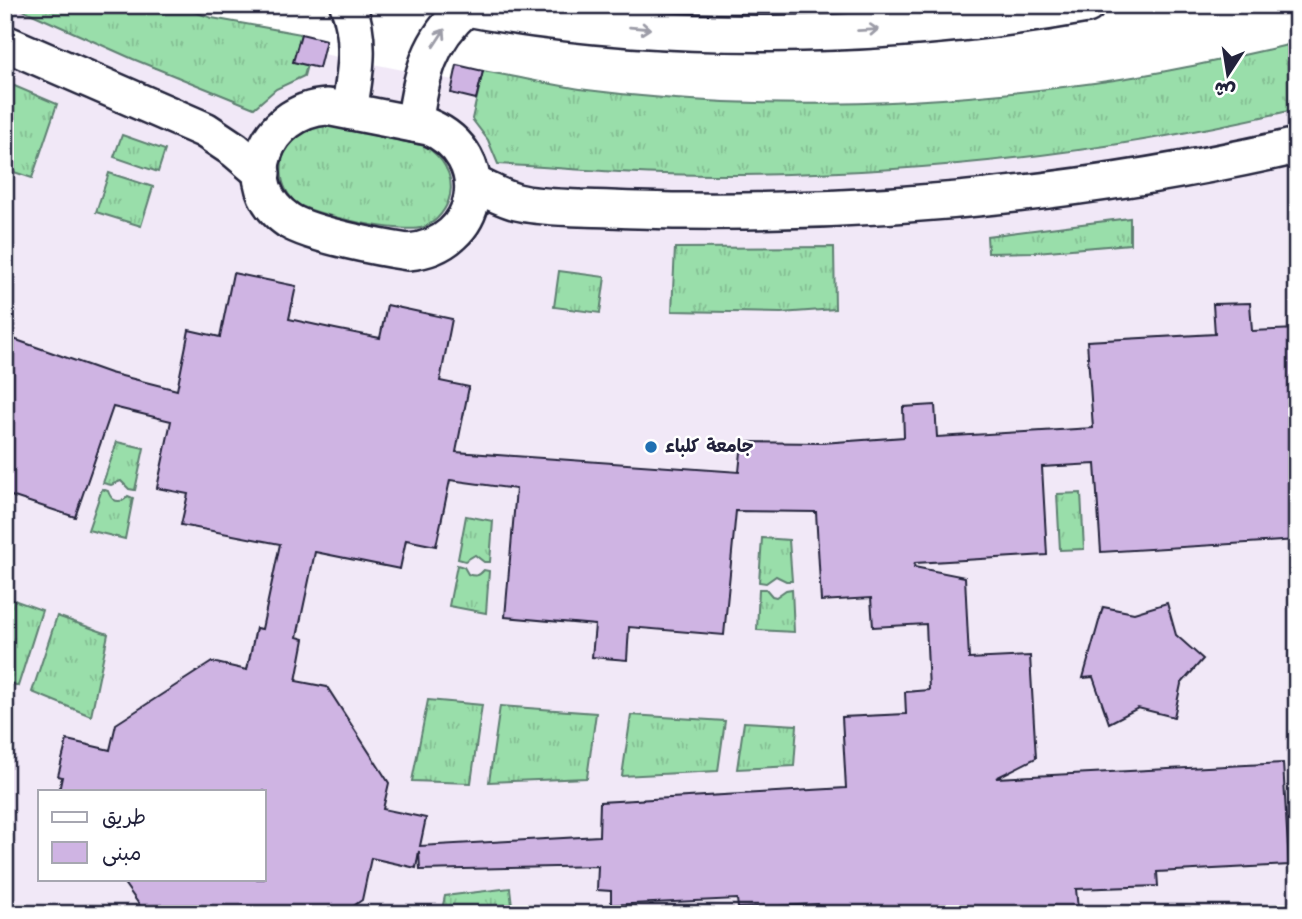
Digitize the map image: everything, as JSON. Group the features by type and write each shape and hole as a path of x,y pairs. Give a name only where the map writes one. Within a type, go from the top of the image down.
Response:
{"street":[{"path":"348,5 357,44 349,111"},
{"path":"414,124 428,58 458,7 524,18 651,29 827,32 925,27 1022,17 1087,5"},
{"path":"5,43 205,130 235,150 262,173"},
{"path":"327,107 414,124 443,133 455,142 470,168 473,183 473,195 466,217 458,229 436,246 423,251 395,250 314,231 288,220 270,200 262,173 262,161 271,136 289,118 301,112 327,107"},
{"path":"205,130 271,136"},
{"path":"466,217 520,203 656,211 754,212 950,202 1047,192 1144,177 1297,146"},
{"path":"473,183 520,203"}],"shaded area":[{"name":"جامعة كلباء","path":"5,5 174,5 212,18 326,40 323,54 453,80 451,93 476,99 483,71 587,90 689,99 791,103 995,95 1096,83 1297,43 1297,914 5,914"}],"green space":[{"path":"12,5 174,5 212,18 301,34 294,62 307,65 304,76 276,89 254,108 133,59"},
{"path":"1297,43 1297,109 1225,125 1081,150 935,166 715,175 634,173 498,164 488,140 472,119 483,71 574,88 650,97 777,104 905,101 1094,83"},
{"path":"5,82 57,104 32,178 5,169"},
{"path":"326,125 425,146 431,150 445,167 450,180 450,195 441,214 424,227 398,228 338,218 295,202 284,186 282,177 281,168 286,151 290,143 304,131"},
{"path":"122,135 165,150 158,172 114,157"},
{"path":"109,173 153,187 141,226 96,212"},
{"path":"1130,218 1130,244 988,253 987,236"},
{"path":"834,247 835,309 781,313 672,311 675,248"},
{"path":"559,271 605,277 600,313 554,307"},
{"path":"117,442 144,448 135,490 129,489 121,481 111,485 103,483"},
{"path":"102,489 108,491 116,501 124,500 128,496 133,498 125,539 88,530"},
{"path":"1081,493 1084,549 1060,550 1057,494"},
{"path":"466,516 493,521 490,562 484,562 475,555 465,561 458,559"},
{"path":"762,538 789,540 792,581 776,576 766,583 759,582"},
{"path":"457,565 473,575 479,575 484,570 489,571 486,613 449,606"},
{"path":"759,589 766,589 776,597 792,589 794,632 757,630"},
{"path":"5,597 42,610 18,686 5,680"},
{"path":"57,616 108,634 91,716 32,692"},
{"path":"428,700 482,705 471,783 412,781"},
{"path":"500,706 596,713 587,778 489,782"},
{"path":"631,715 725,721 718,771 622,776"},
{"path":"744,722 797,725 794,766 737,769"},
{"path":"510,888 513,914 441,914 445,896"}],"building":[{"path":"301,34 326,40 319,68 293,62"},
{"path":"457,65 483,71 476,99 451,93"},
{"path":"233,273 296,286 289,319 335,329 380,338 387,305 452,319 440,381 469,387 456,452 739,472 742,442 822,443 904,437 903,407 935,405 937,437 1093,428 1087,341 1215,334 1213,304 1250,303 1252,331 1297,329 1297,540 1101,552 1095,464 1042,467 1047,555 915,563 914,567 965,577 969,659 1030,656 1036,758 996,778 1283,763 1289,865 1157,872 1158,886 1076,889 1078,909 990,914 819,914 818,904 738,908 737,899 611,905 611,891 597,890 598,866 420,870 419,851 416,868 371,858 362,900 342,914 146,914 122,880 266,880 266,790 59,790 62,777 58,776 67,740 110,750 116,724 212,662 247,670 256,628 262,629 280,544 181,525 188,494 157,488 171,421 113,407 75,517 5,494 5,336 110,373 177,390 189,330 220,337","holes":["450,480 516,489 505,617 595,625 592,657 627,660 629,627 724,635 736,511 816,512 821,601 871,598 873,627 926,624 929,690 905,692 906,714 842,717 846,788 600,802 599,836 420,846 426,818 383,809 389,783 327,687 296,681 304,639 297,637 315,552 400,569 406,540 436,546"]},
{"path":"1167,603 1176,635 1203,659 1181,684 1174,717 1138,708 1109,723 1093,677 1083,678 1103,607 1134,613"}],"place":[{"name":"جامعة كلباء","path":"651,447"}]}
